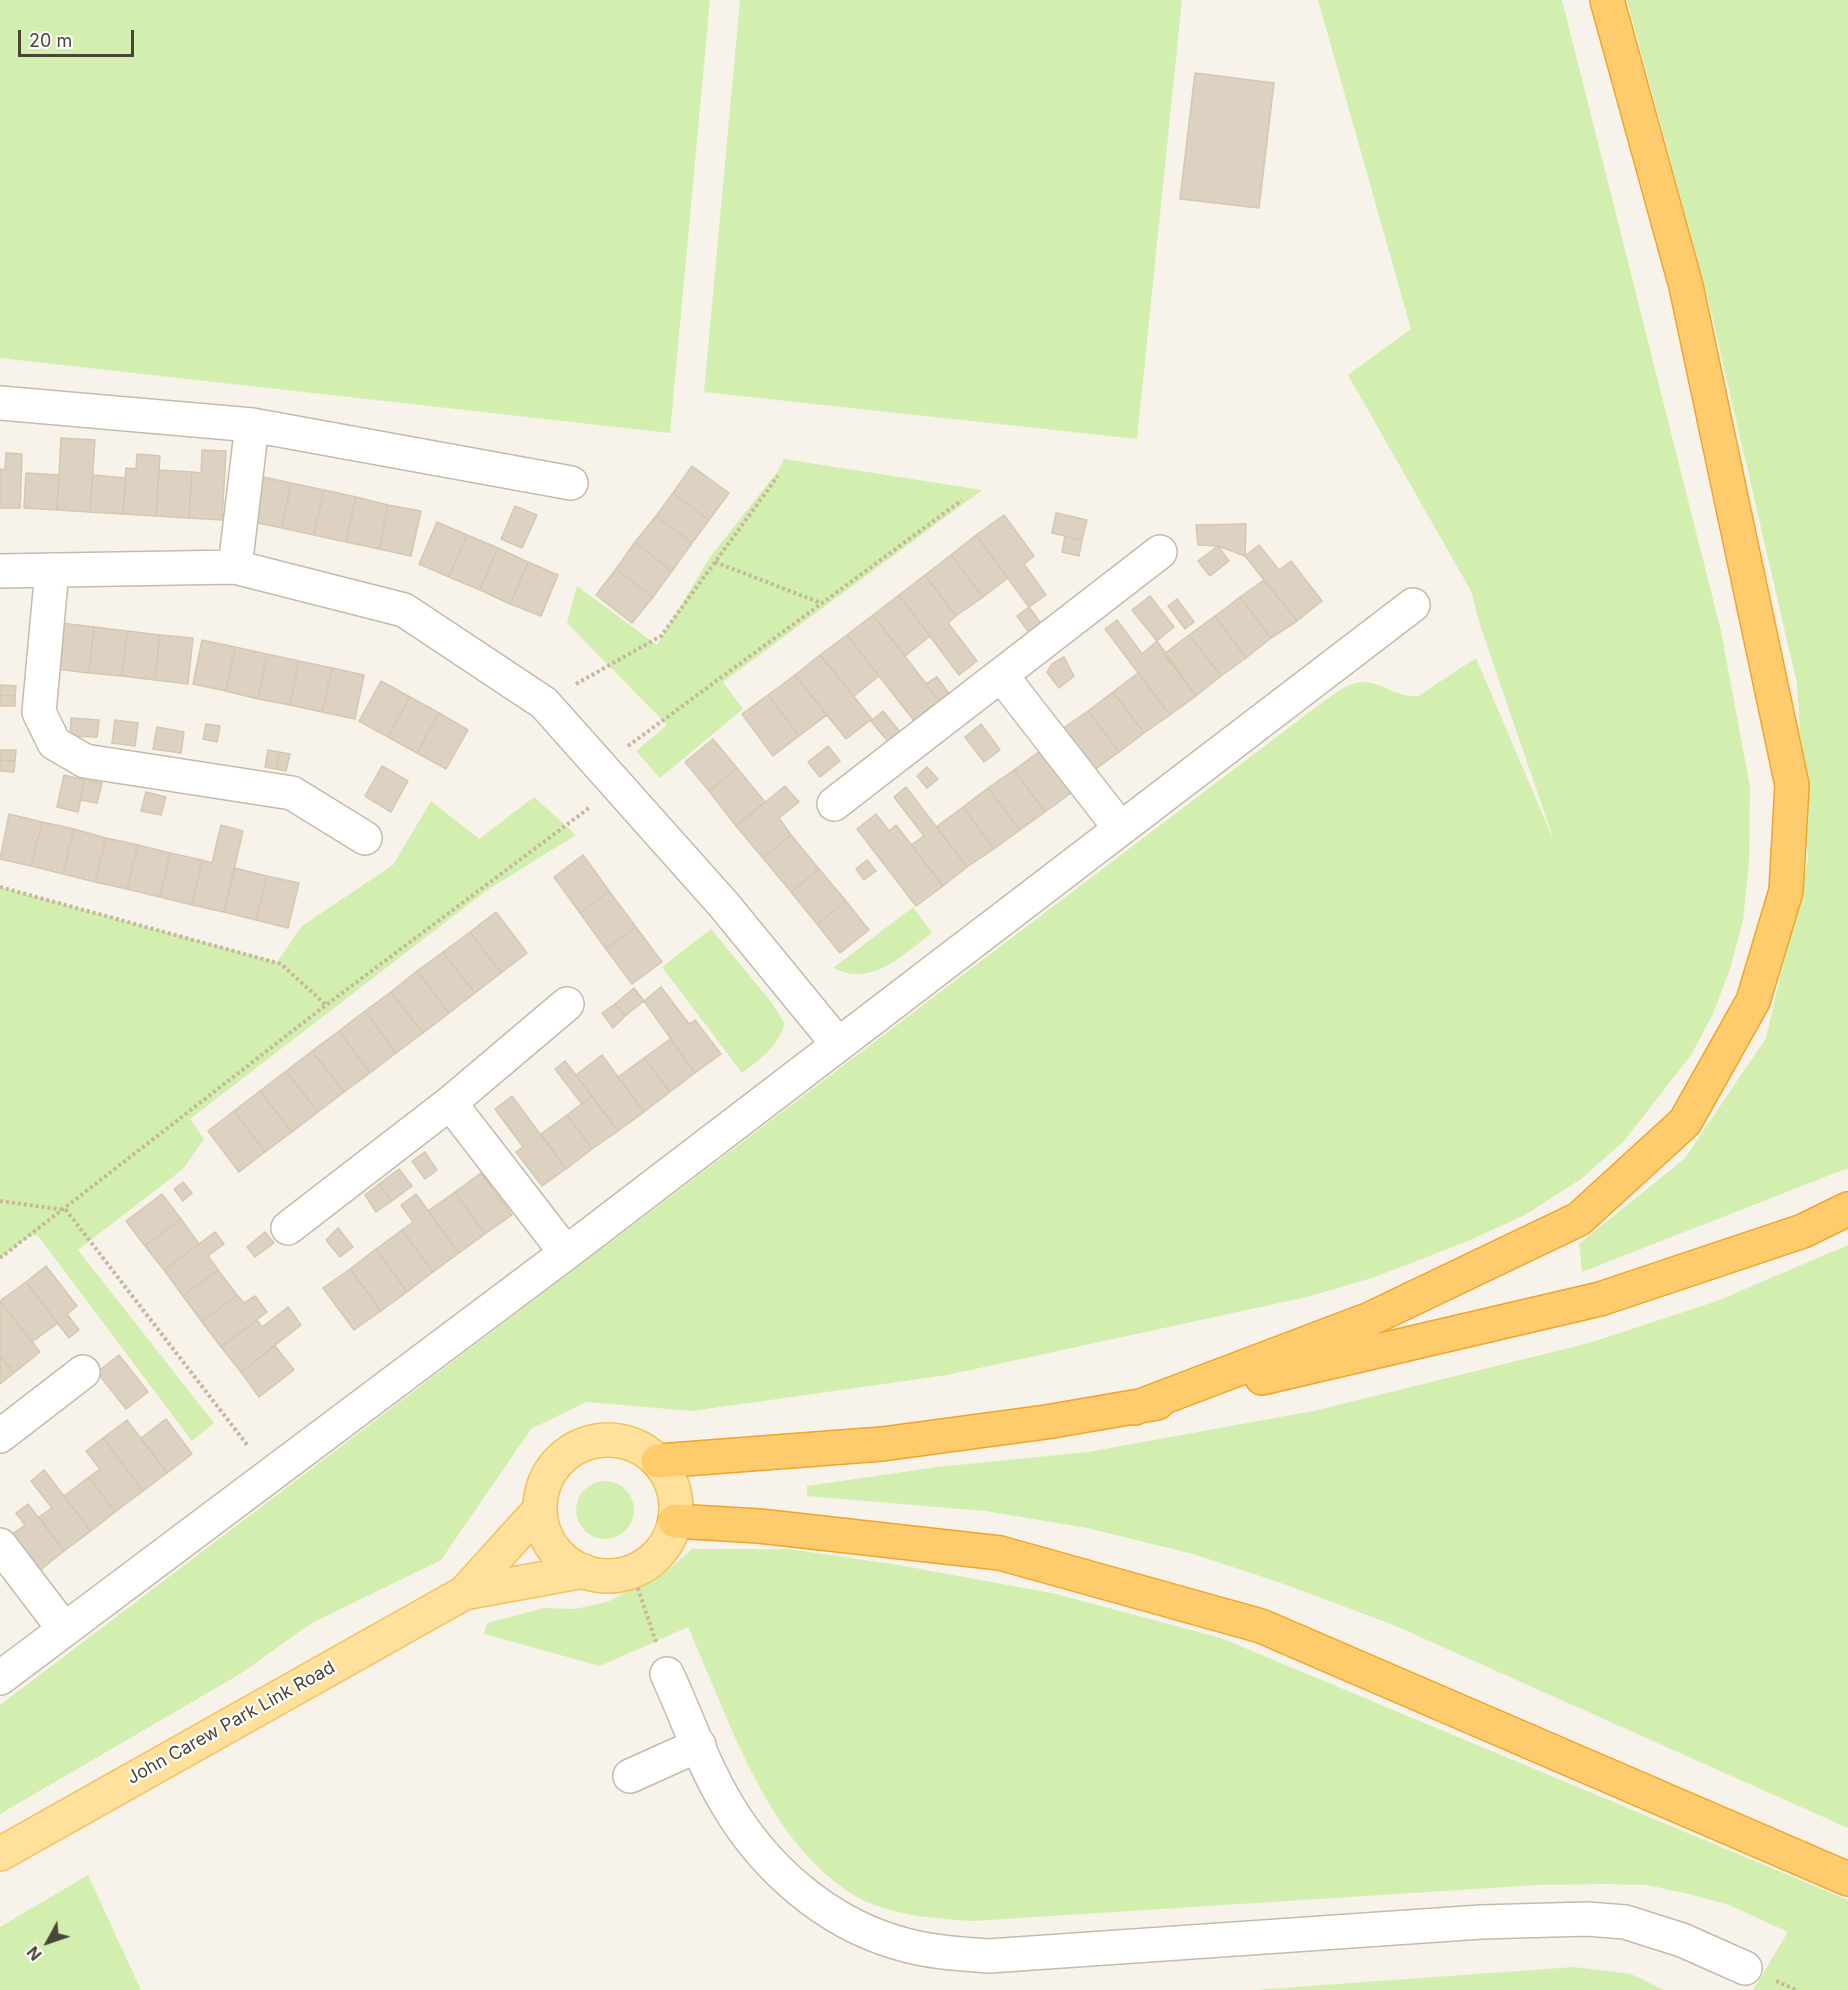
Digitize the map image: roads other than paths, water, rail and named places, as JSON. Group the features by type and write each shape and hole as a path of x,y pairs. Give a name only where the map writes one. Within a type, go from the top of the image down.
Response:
{"highway":[{"path":"1135,1408 1370,1319 1579,1219 1685,1122 1754,1001 1786,891 1792,784 1686,286 1607,0"},
{"path":"658,1461 701,1460 882,1444 1135,1408 1600,1299 1803,1231 1848,1209"},
{"path":"675,1521 759,1526 1000,1554 1261,1626 1848,1879"}],"main road":[{"path":"602,1440 623,1441 642,1449 658,1461 674,1490 675,1521 666,1543 652,1560 632,1571 616,1575 584,1571 566,1562 552,1547 543,1529 540,1509 543,1489 551,1470 565,1455 582,1444 602,1440"},
{"name":"John Carew Park Link Road","path":"0,1854 464,1593 540,1509"},
{"name":"John Carew Park Link Road","path":"464,1593 584,1571"}],"street":[{"path":"0,403 252,425 571,483"},
{"path":"236,567 252,425"},
{"path":"834,804 1160,552"},
{"path":"0,571 236,567 404,610 544,703 724,905 837,1043"},
{"path":"52,570 39,712 54,743 85,760 292,793 365,838"},
{"path":"0,1678 566,1253 837,1043 1413,605"},
{"path":"1001,675 1120,828"},
{"path":"288,1228 450,1102 567,1004"},
{"path":"450,1102 566,1253"},
{"path":"0,1436 83,1372"},
{"path":"0,1545 64,1629"},
{"path":"667,1674 729,1808 775,1867 803,1895 851,1923 894,1942 942,1953 989,1956 1481,1922 1587,1919 1625,1922 1682,1940 1745,1968"},
{"path":"630,1776 699,1744"}]}
